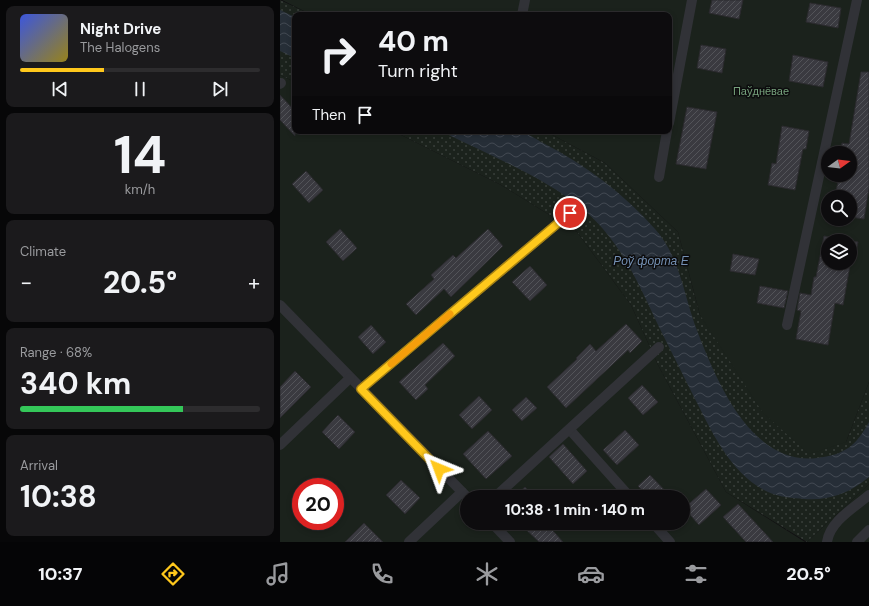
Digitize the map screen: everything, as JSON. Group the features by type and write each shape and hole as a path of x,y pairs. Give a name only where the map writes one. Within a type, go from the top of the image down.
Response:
{"lane":[{"path":"523,12 525,0"},
{"path":"672,107 692,0"},
{"path":"787,325 857,0"},
{"path":"659,177 666,134"},
{"path":"361,389 570,213"},
{"path":"280,305 460,491"},
{"path":"503,490 659,347"},
{"path":"280,445 350,378"},
{"path":"570,430 624,490"},
{"path":"827,542 828,536 834,526 869,495"},
{"path":"409,542 460,498"},
{"path":"499,530 510,542"},
{"path":"659,530 670,542"},
{"path":"857,542 869,530"}],"green space":[{"path":"280,0 306,12 292,12 292,81 280,75"},
{"name":"Паўднёвае","path":"282,0 869,0 869,382 846,442 809,454 763,413 700,315 678,232 605,163 551,134 672,134 672,12 306,12"},
{"path":"280,75 292,81 292,134 399,134 501,185 577,232 631,305 658,365 726,492 805,542 280,542"},
{"path":"399,134 551,134 605,163 678,232 700,315 846,442 869,382 869,484 807,542 726,492 658,365 631,305 577,232 501,185"},
{"path":"869,484 869,542 807,542"}],"water":[{"path":"280,10 292,16 292,57 280,51"},
{"name":"Роў форта Е","path":"447,134 526,134 589,170 617,192 643,216 664,240 676,265 693,320 715,374 740,417 756,435 774,449 794,457 817,458 842,452 848,448 859,437 869,422 869,477 847,492 839,495 822,499 804,499 790,498 768,492 743,475 724,452 708,425 647,301 612,240 588,213 569,199 527,173"}],"building":[{"path":"712,0 743,0 739,19 709,13"},
{"path":"810,3 841,8 838,28 806,22"},
{"path":"701,45 726,49 722,73 697,68"},
{"path":"793,55 828,62 823,87 789,81"},
{"path":"861,72 869,72 869,188 864,219 857,218 857,190 836,190 838,182 857,182 857,146 841,146 842,143 849,144"},
{"path":"280,95 292,108 292,133 280,120"},
{"path":"687,107 717,112 706,169 676,164"},
{"path":"782,126 809,131 806,149 803,149 795,190 768,185 772,163 776,164"},
{"path":"306,171 323,190 309,203 292,184"},
{"path":"340,229 357,248 343,261 326,242"},
{"path":"488,229 503,246 451,297 444,289 416,315 406,304 434,279 431,275 453,255 456,258"},
{"path":"821,251 821,270 849,270 843,305 835,303 828,345 796,339 801,311 797,310 800,293 811,295 814,277 816,277"},
{"path":"733,254 759,259 755,275 730,271"},
{"path":"530,266 547,285 530,301 512,282"},
{"path":"760,286 788,291 784,308 757,303"},
{"path":"626,324 642,341 630,353 628,350 566,408 547,387 577,359 576,358 590,344 596,351"},
{"path":"371,325 386,342 373,354 358,337"},
{"path":"443,343 455,356 425,385 428,389 416,400 399,382"},
{"path":"295,371 311,387 280,418 280,387"},
{"path":"642,385 658,402 643,415 628,398"},
{"path":"479,396 492,410 472,429 459,415"},
{"path":"526,397 537,408 522,421 512,410"},
{"path":"338,415 355,432 339,449 322,432"},
{"path":"625,430 639,445 617,465 603,450"},
{"path":"488,431 512,456 486,479 463,454"},
{"path":"563,444 587,471 573,484 549,457"},
{"path":"650,475 664,490 642,490 638,486"},
{"path":"401,480 420,498 405,514 386,495"},
{"path":"706,489 721,505 699,525 690,515 690,503"},
{"path":"738,504 773,542 746,542 723,517"},
{"path":"364,523 383,542 345,542"},
{"path":"526,530 552,530 563,542 539,542"}],"slow traffic":[{"path":"391,364 450,314"}],"route":[{"path":"439,469 361,389 570,213"}]}
